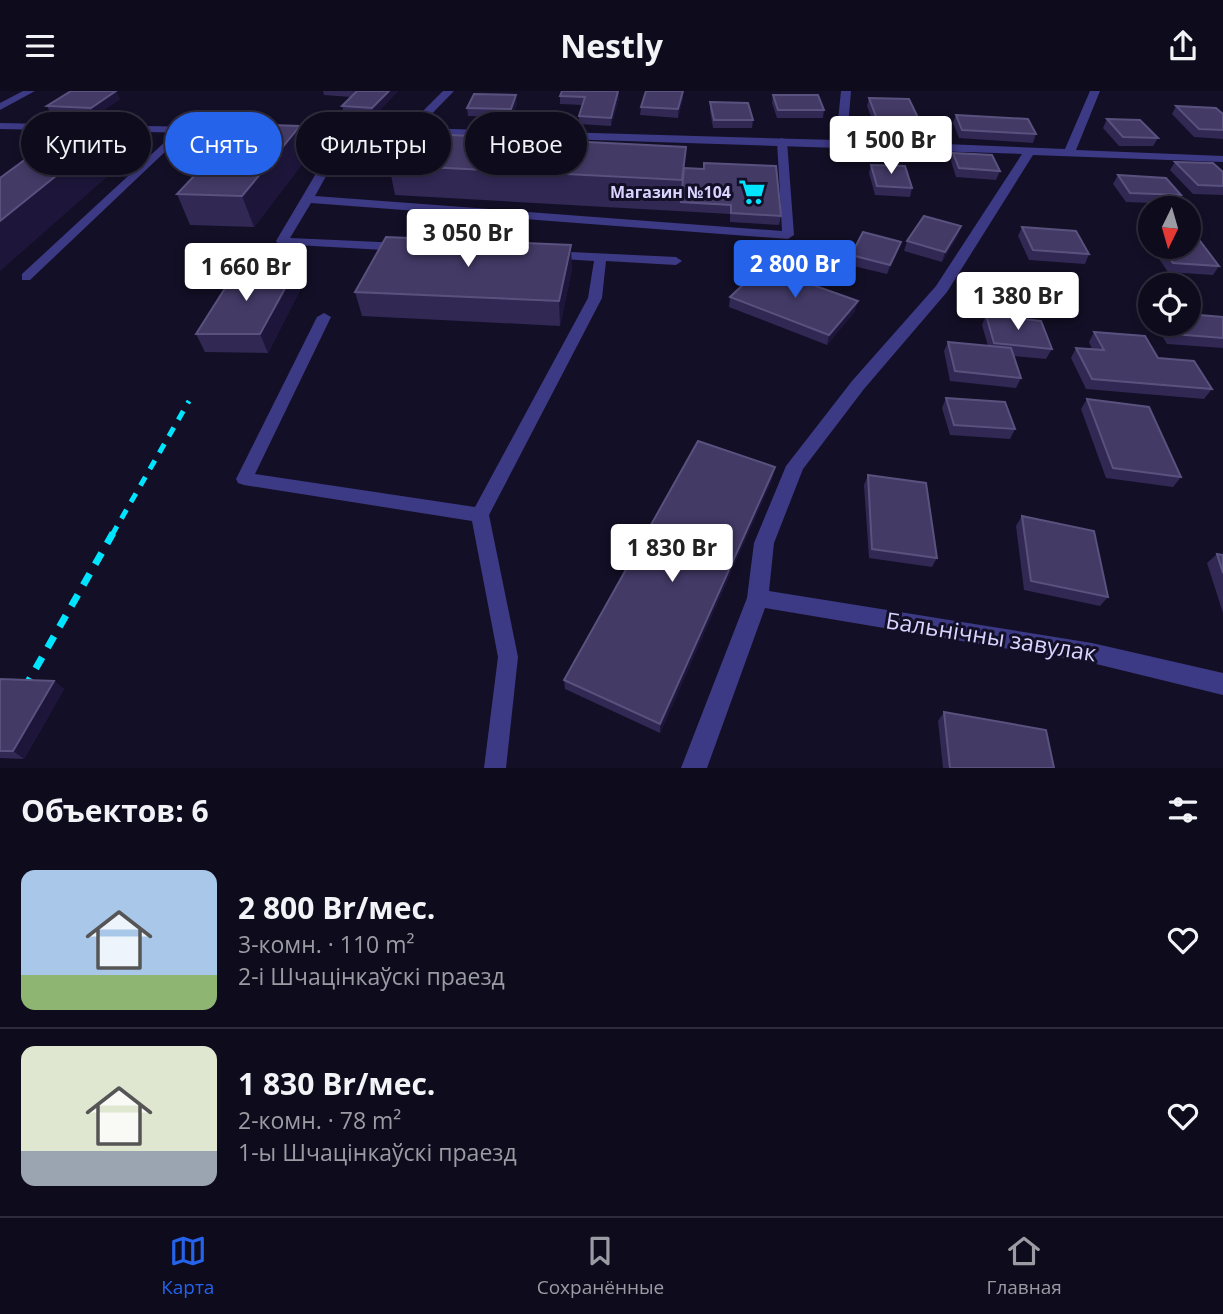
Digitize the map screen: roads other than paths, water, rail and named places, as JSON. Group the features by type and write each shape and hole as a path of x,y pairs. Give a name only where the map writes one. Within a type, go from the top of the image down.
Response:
{"street":[{"path":"0,107 30,91"},
{"path":"428,112 449,91"},
{"path":"841,144 846,91"},
{"path":"1069,153 1095,91"},
{"path":"0,126 165,130"},
{"path":"451,132 782,141 1223,159"},
{"path":"694,768 758,598 764,543 795,466 858,385 942,289 1030,151"},
{"name":"Бальнічны завулак","path":"758,598 1091,653 1223,684"}],"lane":[{"path":"307,199 788,235 782,141"},
{"path":"26,277 165,147"},
{"path":"321,175 282,241 421,248"},
{"path":"531,254 676,261"},
{"path":"495,768 508,657 480,515 595,298 601,257"},
{"path":"324,317 244,479 480,515"}],"railway":[{"path":"112,535 189,401"},
{"path":"0,731 113,533"}],"place":[{"name":"Магазин №104","path":"752,192"}]}
